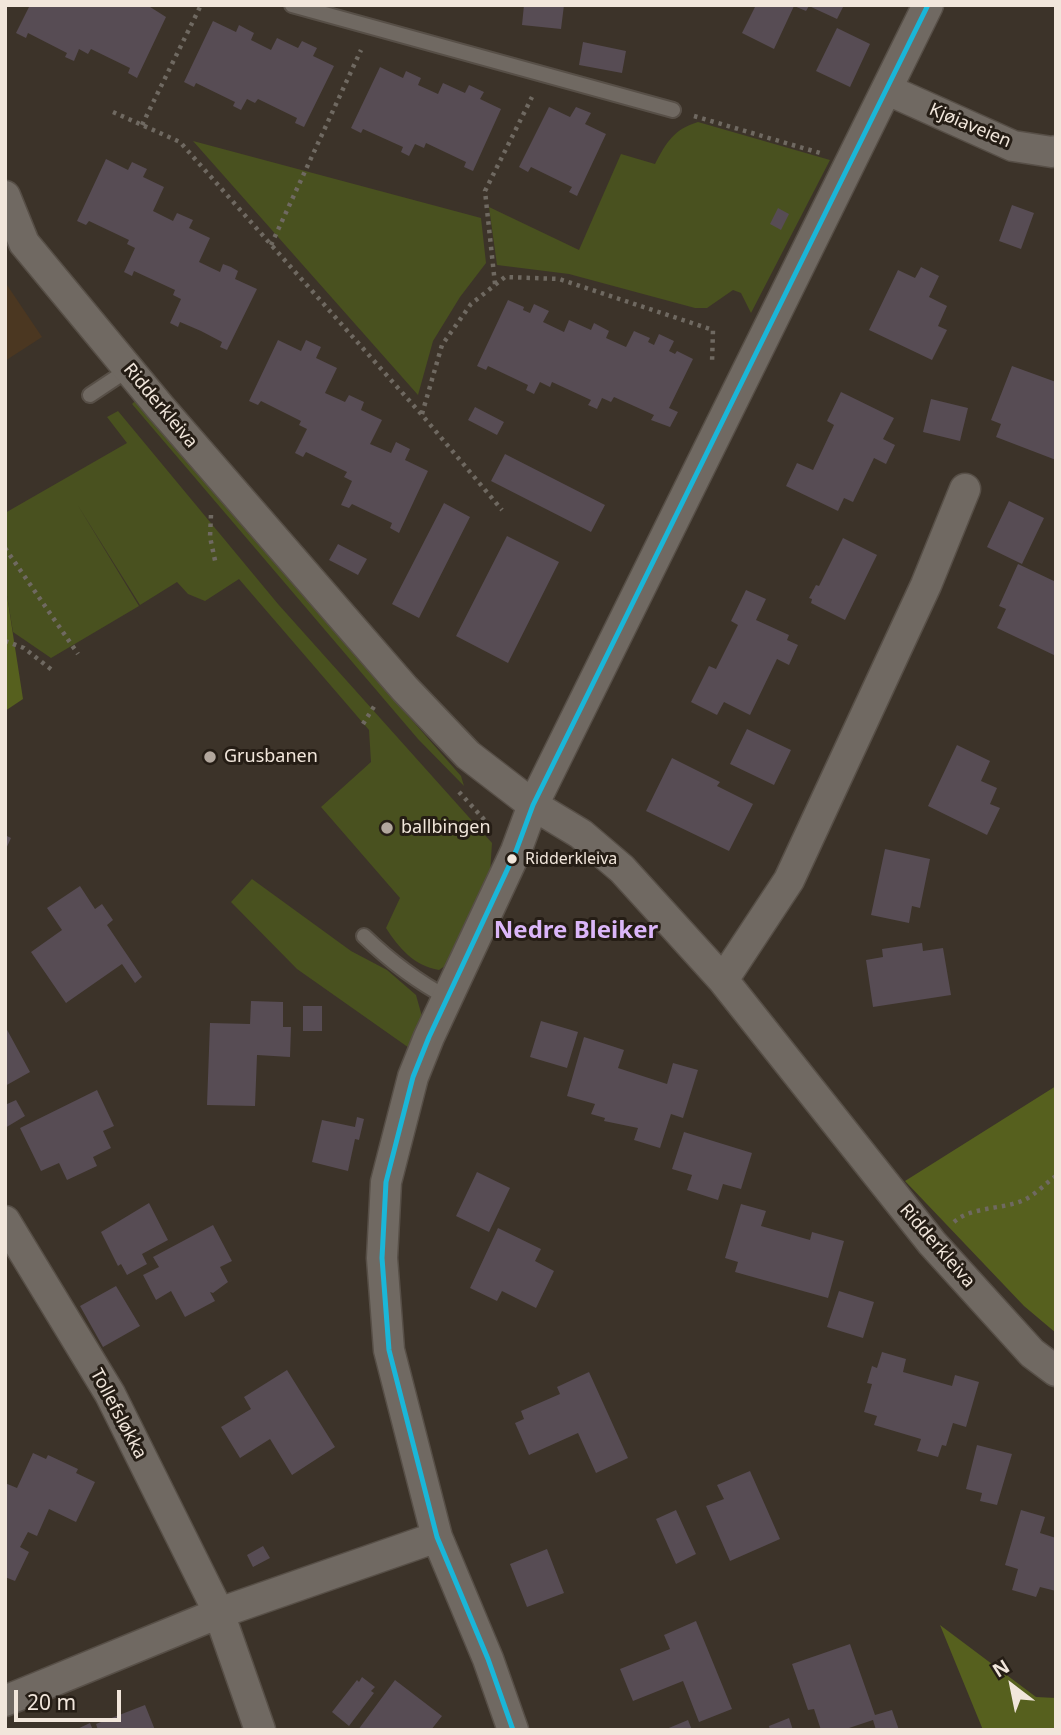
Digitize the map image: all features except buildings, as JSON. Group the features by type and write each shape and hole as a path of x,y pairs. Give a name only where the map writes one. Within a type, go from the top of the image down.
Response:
{"street":[{"path":"513,1730 488,1659 437,1537 389,1350 382,1258 386,1182 413,1077 516,851 533,806 928,5"},
{"name":"Kjøiaveien","path":"888,90 1013,146 1056,151"},
{"name":"Ridderkleiva","path":"5,197 24,243 128,369 405,689 468,755 533,806 581,834 622,869 723,979 932,1242 1032,1353 1056,1371"},
{"path":"723,979 789,880 926,585 965,489"},
{"name":"Tollefsløkka","path":"5,1221 110,1394 219,1613 260,1730"},
{"path":"5,1701 219,1613 437,1537"}],"lane":[{"path":"292,5 673,110"},
{"path":"90,395 128,369"},
{"path":"364,936 419,983 448,998"}],"path":[{"path":"142,125 201,5"},
{"path":"271,245 372,27"},
{"path":"495,284 485,191 544,75"},
{"path":"673,110 850,162"},
{"path":"113,112 180,142 422,415 502,510"},
{"path":"422,415 442,345 471,304 505,277 559,279 713,330"},
{"path":"211,511 210,537 216,565"},
{"path":"5,548 78,654"},
{"path":"5,641 23,648 52,670"},
{"path":"363,724 377,701"},
{"path":"932,1242 962,1214 992,1210 1025,1200 1056,1176"}],"shaded area":[{"path":"5,282 42,337 5,361"}],"green space":[{"path":"698,122 830,160 751,313 741,293 733,290 707,308 695,308 569,274 497,265 489,207 579,250 621,154 655,164 672,138"},
{"path":"193,141 481,218 486,263 460,297 433,341 418,395"},
{"path":"137,399 461,776 464,786 418,739 132,404"},
{"path":"118,411 278,604 492,843 490,873 458,957 439,970 415,960 391,935 386,928 400,898 321,807 371,762 369,730 239,579 205,601 188,594 177,582 140,605 77,504 139,606 51,658 13,632 5,583 5,513 127,443 107,417"},
{"path":"5,583 23,699 5,711"},
{"path":"252,879 351,951 387,970 416,995 423,1020 412,1050 297,969 231,902"},
{"path":"1056,1086 1056,1333 1024,1306 905,1181"},
{"path":"940,1625 1036,1697 1056,1698 1056,1730 983,1730"}],"transit line":[{"path":"513,1730 488,1659 437,1537 389,1350 382,1258 386,1182 413,1077 516,851 533,805 928,5"}],"place":[{"name":"Grusbanen","path":"210,757"},
{"name":"ballbingen","path":"387,828"},
{"name":"Ridderkleiva","path":"512,859"}],"district":[{"name":"Nedre Bleiker","path":"576,931"}]}
